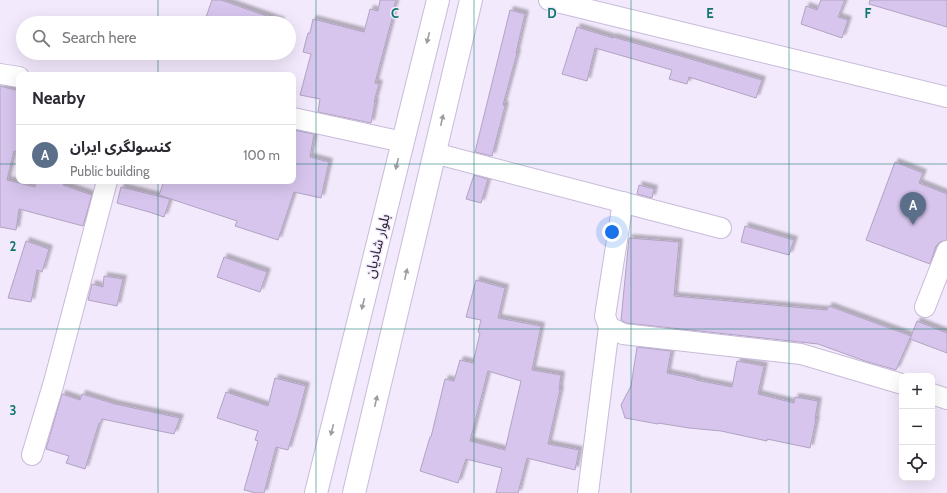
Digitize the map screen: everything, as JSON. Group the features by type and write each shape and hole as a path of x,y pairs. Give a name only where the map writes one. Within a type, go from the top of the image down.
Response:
{"main road":[{"name":"بلوار شادیان","path":"316,493 438,0"},
{"path":"354,493 471,0"}],"street":[{"path":"549,0 947,97"},
{"path":"0,74 16,77"},
{"path":"296,119 402,142"},
{"path":"434,153 721,228"},
{"path":"32,455 54,382 106,184"},
{"path":"588,493 609,327 605,316 623,202"},
{"path":"926,307 947,250"},
{"path":"609,327 623,334 801,354 899,383"},
{"path":"935,395 947,399"}],"building":[{"path":"212,0 221,0 267,16 206,16"},
{"path":"380,0 396,0 375,83 379,84 374,102 371,123 318,112 320,99 300,95 311,54 303,52 313,19 364,32 370,9 378,11"},
{"path":"821,0 845,0 838,17 848,20 842,38 801,24 806,6 817,10"},
{"path":"870,0 947,0 947,27 869,4"},
{"path":"510,10 525,14 517,53 503,105 505,106 492,156 475,152"},
{"path":"577,27 762,80 756,98 689,77 687,84 669,79 672,70 595,48 587,81 562,74"},
{"path":"0,86 16,90 16,151 14,151 7,180 16,182 16,184 35,187 36,184 63,184 92,195 83,226 19,209 16,230 0,227"},
{"path":"296,131 314,134 310,157 329,162 321,198 294,192 278,240 235,226 237,221 159,195 163,184 296,184"},
{"path":"895,162 923,173 919,183 947,194 947,240 940,242 936,246 930,264 866,240"},
{"path":"474,175 488,179 481,203 466,199"},
{"path":"639,185 654,189 652,198 637,194"},
{"path":"121,187 170,199 164,217 117,203"},
{"path":"745,226 794,240 789,255 741,242"},
{"path":"629,238 679,242 674,296 827,310 829,306 911,336 896,370 865,361 818,344 626,323 621,320"},
{"path":"26,241 49,249 42,272 37,270 31,302 8,298"},
{"path":"224,257 267,272 260,292 217,277"},
{"path":"104,276 123,279 117,306 88,300 92,284 103,287"},
{"path":"476,280 505,288 498,318 541,326 532,370 561,375 560,390 548,444 579,450 575,470 527,458 518,493 496,493 502,468 466,459 458,483 420,471 431,437 445,379 454,381 460,360 473,363 480,333 478,332 481,320 466,317","holes":["488,371 521,381 505,450 470,441"]},
{"path":"917,321 947,333 947,353 910,339"},
{"path":"637,347 671,351 667,373 732,387 737,361 764,366 758,394 794,403 795,397 818,401 810,448 721,431 658,424 625,418 621,405 631,386"},
{"path":"275,378 306,386 288,450 276,447 264,493 256,493 244,490 258,441 255,440 258,431 217,418 226,392 268,406"},
{"path":"62,394 80,400 82,394 115,404 180,418 174,434 102,419 101,423 99,423 85,469 66,463 69,456 46,449"}],"place":[{"name":"کنسولگری ایران","path":"913,225"}]}
